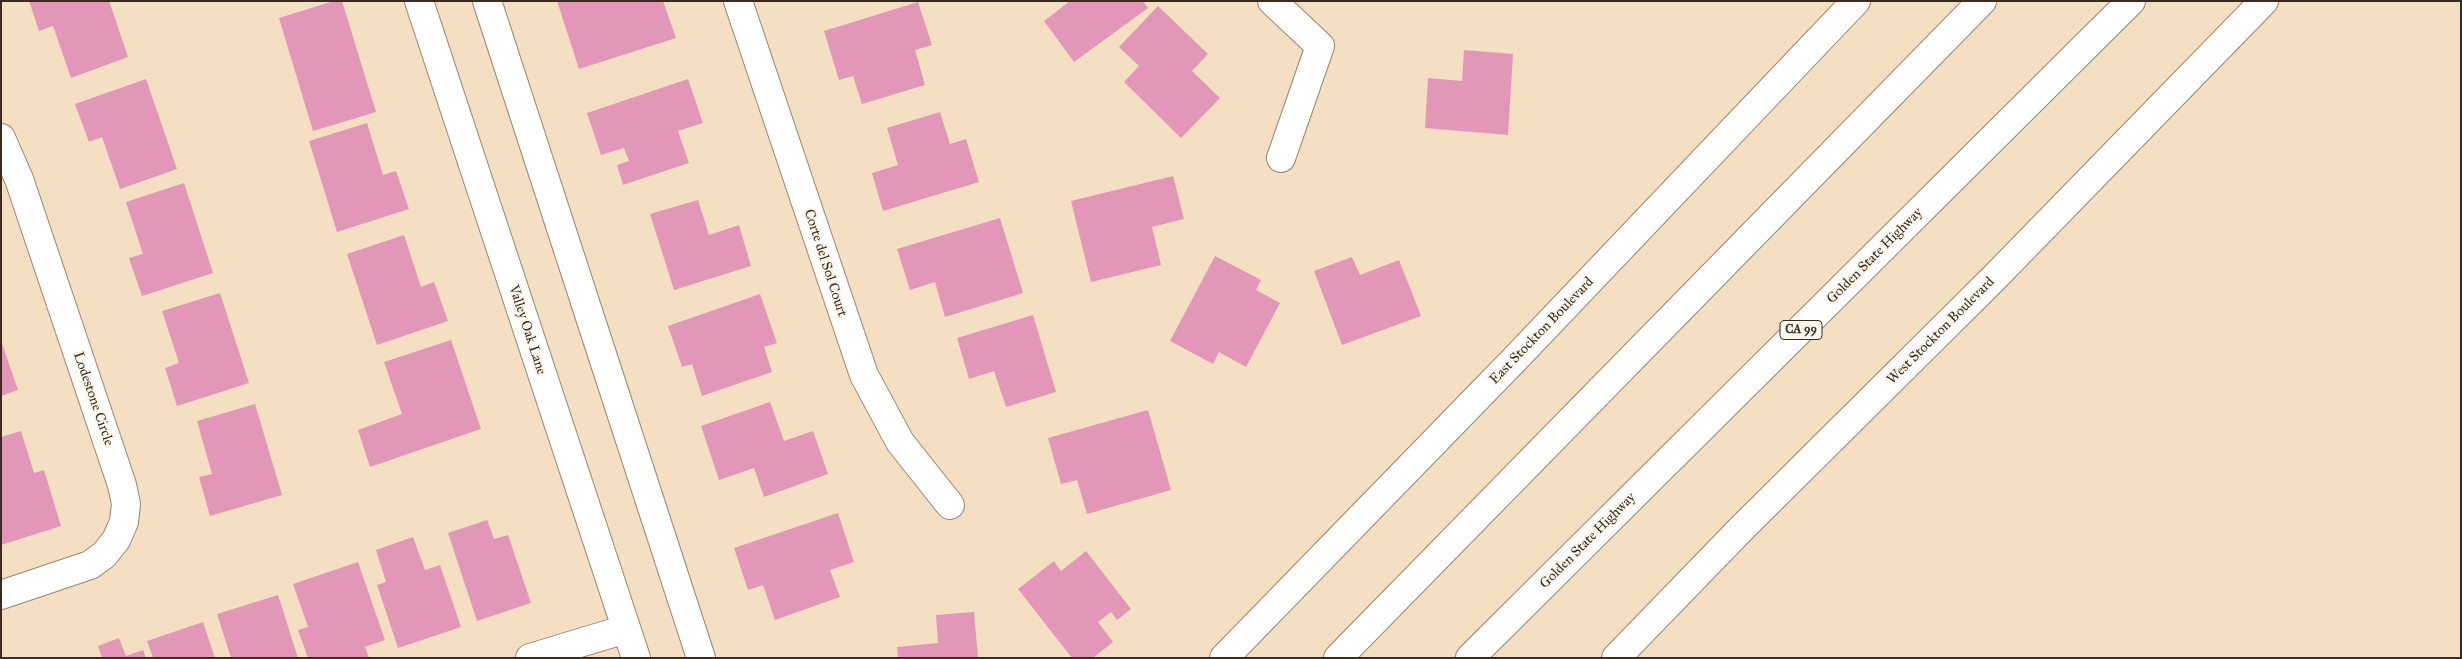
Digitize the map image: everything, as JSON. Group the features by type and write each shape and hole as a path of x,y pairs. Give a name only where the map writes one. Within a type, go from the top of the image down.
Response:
{"main road":[{"name":"Valley Oak Lane","path":"419,1 636,658"},
{"path":"487,1 701,658"},
{"name":"Corte del Sol Court","path":"738,1 864,375 900,442 950,505"},
{"path":"1272,1 1320,46 1281,158"},
{"name":"East Stockton Boulevard","path":"1224,658 1514,360 1856,1"},
{"path":"1338,658 1982,1"},
{"name":"Golden State Highway","path":"1470,658 2131,1"},
{"name":"West Stockton Boulevard","path":"1616,658 1741,529 1994,278 2264,1"},
{"name":"Lodestone Circle","path":"1,138 19,179 122,485 126,504 124,522 116,540 104,555 90,566 1,595"},
{"path":"530,658 626,629"}],"building":[{"path":"29,1 109,1 128,57 71,78 53,26 39,31"},
{"path":"334,1 342,1 376,112 313,131 279,18"},
{"path":"557,1 663,1 676,38 579,69"},
{"path":"1070,1 1143,1 1148,8 1074,62 1044,21"},
{"path":"918,2 932,45 915,50 925,85 862,104 853,76 839,80 824,31"},
{"path":"1158,6 1208,54 1192,71 1220,98 1181,138 1124,82 1139,66 1119,47"},
{"path":"1464,50 1513,54 1508,135 1425,128 1428,78 1462,81"},
{"path":"146,79 177,169 120,189 102,137 89,142 75,104"},
{"path":"688,79 703,123 678,131 689,163 623,185 617,165 629,161 624,148 601,155 587,113"},
{"path":"940,112 950,144 966,139 979,182 883,211 872,173 898,165 887,128"},
{"path":"367,123 383,175 396,171 409,209 337,232 309,141"},
{"path":"1173,176 1184,219 1152,227 1161,265 1091,282 1071,201"},
{"path":"184,183 213,273 142,296 129,258 143,254 126,202"},
{"path":"698,200 709,235 739,225 751,266 674,290 650,214"},
{"path":"1000,218 1023,293 945,317 935,282 910,290 897,249"},
{"path":"404,235 421,287 434,282 448,321 377,345 347,254"},
{"path":"1215,256 1261,280 1256,290 1280,303 1246,367 1219,352 1213,364 1170,341"},
{"path":"1352,257 1360,275 1399,260 1421,316 1342,345 1314,271"},
{"path":"220,293 249,383 177,406 165,368 179,363 162,311"},
{"path":"760,294 777,343 764,347 772,372 702,396 692,364 682,367 668,326"},
{"path":"1033,315 1056,392 1006,407 994,371 969,379 957,338"},
{"path":"451,340 481,429 370,467 358,430 402,414 384,362"},
{"path":"1,341 18,390 1,396"},
{"path":"770,402 784,441 813,431 828,474 764,497 754,468 719,480 701,426"},
{"path":"255,404 282,495 210,516 199,477 212,474 197,421"},
{"path":"1148,410 1171,490 1087,514 1077,480 1061,484 1048,438"},
{"path":"21,431 34,473 44,470 61,526 1,545 1,437"},
{"path":"838,513 854,562 830,570 840,597 775,620 763,585 748,590 734,548"},
{"path":"487,520 494,539 508,535 531,603 477,621 448,533"},
{"path":"413,537 425,570 440,565 461,627 398,648 377,585 386,582 376,550"},
{"path":"1086,551 1131,609 1117,620 1111,612 1098,622 1113,642 1093,658 1072,658 1018,589 1054,561 1061,571"},
{"path":"358,562 385,640 365,647 369,658 308,658 298,630 308,627 293,584"},
{"path":"278,595 298,658 231,658 217,614"},
{"path":"974,612 978,658 898,658 897,647 938,643 936,615"},
{"path":"203,622 215,658 153,658 147,641"},
{"path":"119,638 126,656 143,650 146,658 102,658 98,646"}]}
